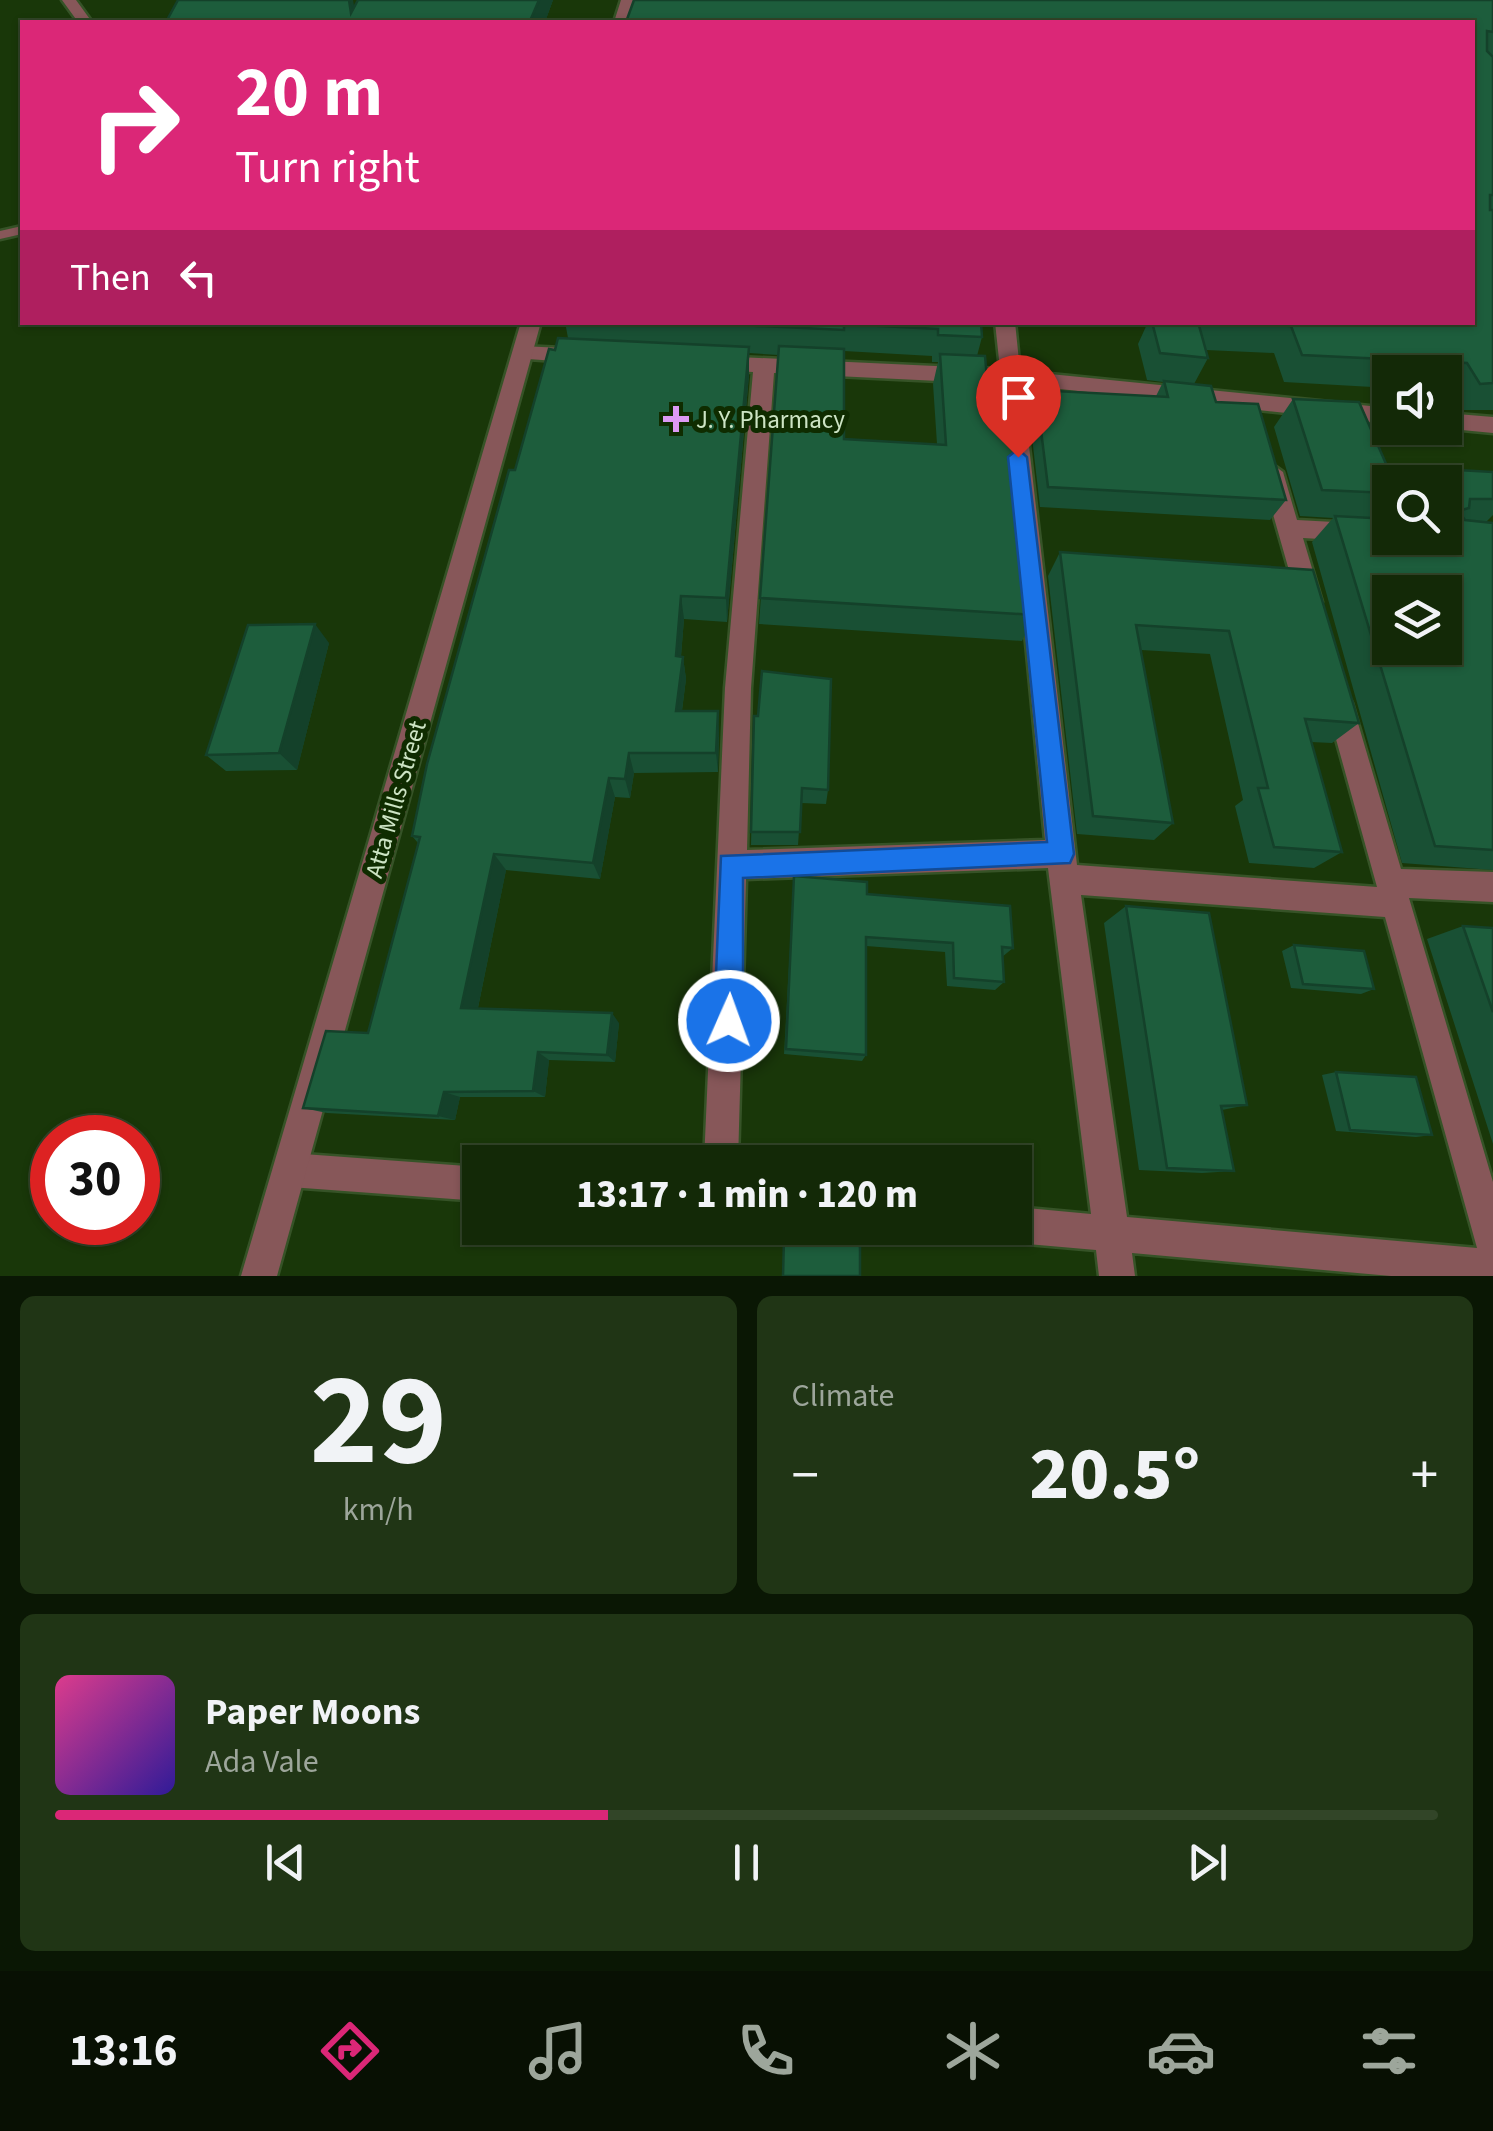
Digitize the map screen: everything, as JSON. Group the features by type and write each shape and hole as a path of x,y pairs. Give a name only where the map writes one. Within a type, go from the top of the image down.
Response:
{"street":[{"name":"Atta Mills Street","path":"259,1276 531,325"},
{"path":"1005,325 1062,866 1116,1276"},
{"path":"522,353 596,357"},
{"path":"690,362 1009,378 1372,415"},
{"path":"723,1145 731,985 730,865 741,650 764,365"},
{"path":"1253,405 1315,622"},
{"path":"1462,422 1493,425"},
{"path":"1288,528 1372,533"},
{"path":"1332,678 1493,1242"},
{"path":"730,865 1062,866 1393,893 1493,887"},
{"path":"290,1170 462,1183"},
{"path":"1032,1226 1493,1267"}],"building":[{"path":"178,0 349,0 351,13 358,0 539,0 530,20 167,20"},
{"path":"634,0 1493,0 1493,32 1487,31 1487,51 1493,57 1493,383 1480,384 1467,363 1462,363 1462,355 1372,355 1372,358 1302,355 1291,326 1273,325 1475,325 1475,20 627,20"},
{"path":"738,325 844,325 844,330"},
{"path":"863,325 981,325 982,337 938,335 938,329"},
{"path":"1153,325 1199,325 1208,358 1160,353"},
{"path":"558,338 749,347 726,598 681,596 676,656 683,657 676,711 718,711 716,753 629,753 625,779 609,778 593,863 494,854 461,1008 612,1013 607,1055 538,1052 533,1091 444,1092 438,1116 303,1108 326,1031 368,1033 420,837 412,836 427,764 509,470 515,470 549,349 555,350"},
{"path":"779,346 844,349 844,439 946,445 940,354 985,356 987,378 1009,379 1035,615 760,598"},
{"path":"1164,381 1211,386 1216,402 1258,404 1286,500 1048,487 1036,390 1168,397"},
{"path":"1293,399 1359,402 1372,432 1372,445 1378,445 1387,465 1372,465 1372,492 1322,490"},
{"path":"1462,470 1493,472 1493,499 1470,499 1469,508 1462,510"},
{"path":"1335,516 1372,518 1372,555 1462,555 1462,516 1465,520 1493,523 1493,850 1435,846 1380,665 1462,665 1462,575 1372,575 1372,638"},
{"path":"1060,552 1313,570 1359,723 1305,719 1342,852 1274,847 1258,788 1268,788 1229,631 1136,625 1173,823 1093,816"},
{"path":"315,624 279,753 206,755 248,625"},
{"path":"762,671 831,679 828,790 802,788 800,832 751,832 754,716 758,716"},
{"path":"794,876 867,882 867,894 1010,906 1013,948 1002,947 1004,982 954,978 953,943 866,937 866,1055 786,1049"},
{"path":"1126,906 1209,913 1247,1105 1221,1106 1234,1171 1167,1168"},
{"path":"1463,926 1493,928 1493,1012"},
{"path":"1294,945 1364,951 1374,989 1303,984"},
{"path":"1336,1072 1416,1077 1432,1135 1350,1130"},
{"path":"784,1245 860,1246 860,1276 783,1276"}],"place":[{"name":"J. Y. Pharmacy","path":"676,419"}],"route":[{"path":"729,1021 730,865 1061,854 1018,457"}]}
